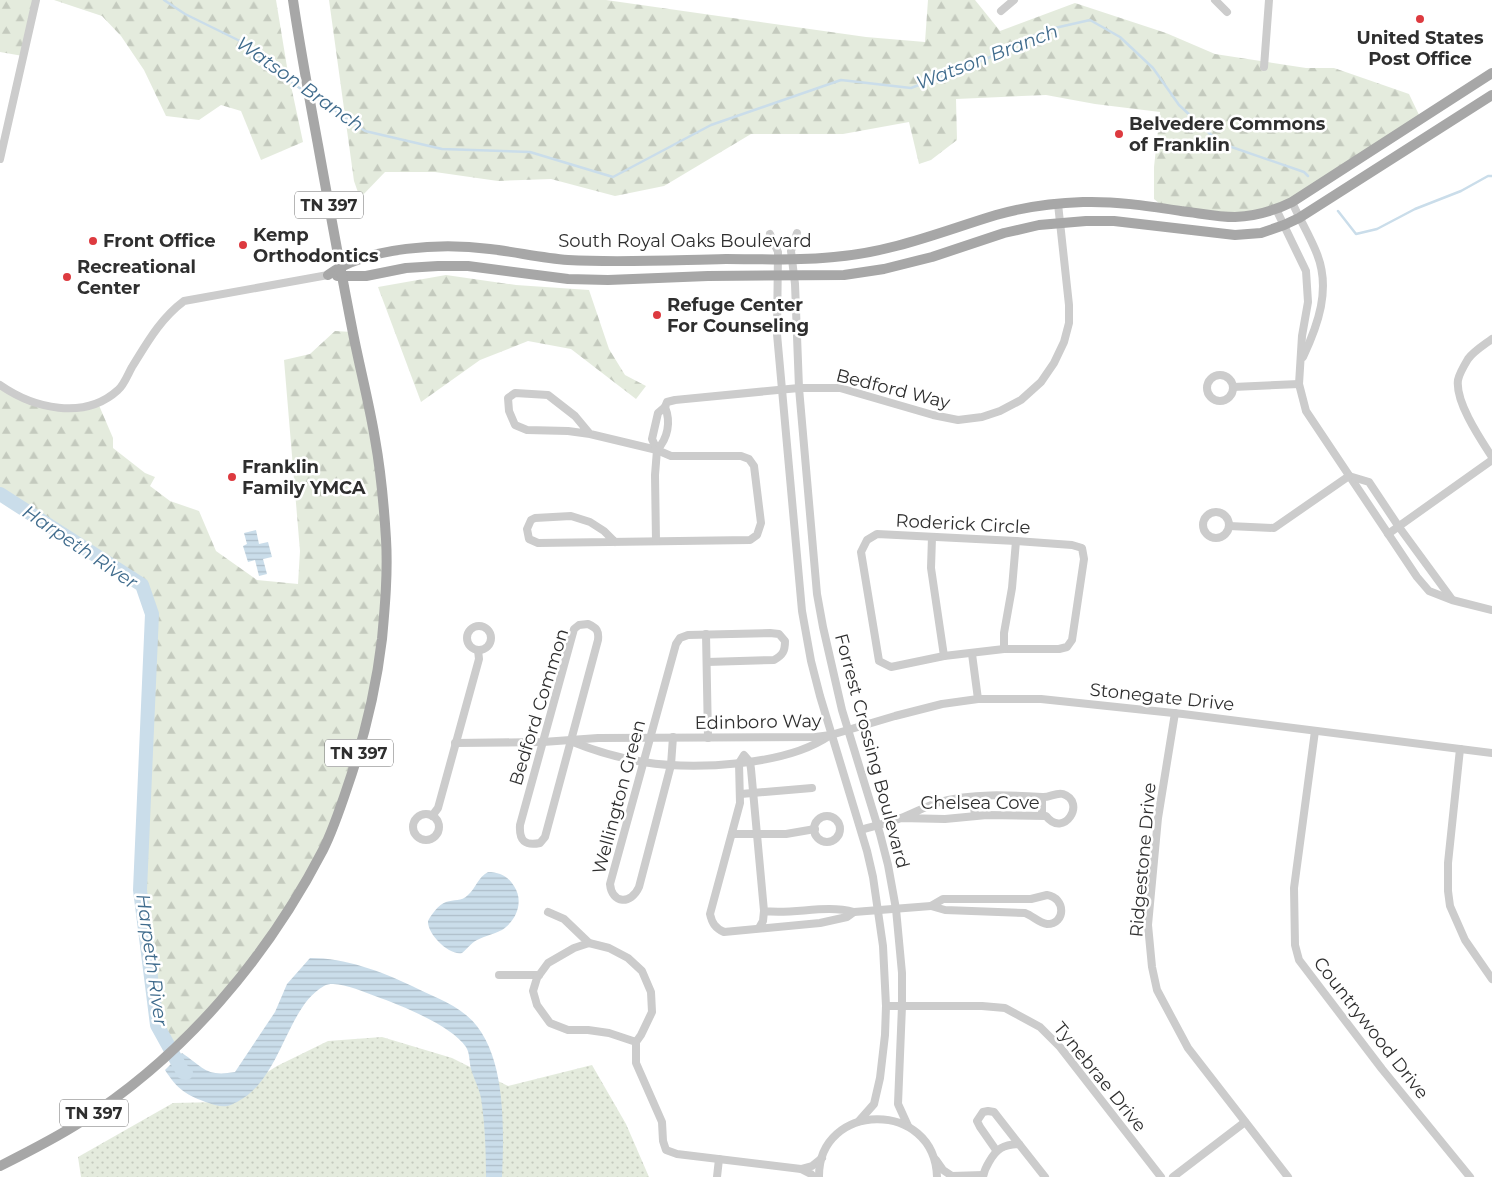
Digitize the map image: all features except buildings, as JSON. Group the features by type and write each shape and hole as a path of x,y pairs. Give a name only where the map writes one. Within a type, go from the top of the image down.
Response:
{"main road":[{"name":"TN 397","path":"0,1166 81,1122 116,1097 149,1071 198,1025 236,984 283,918 324,849 357,760 375,690 384,617 386,542 382,489 375,436 341,272 293,0"},
{"name":"South Royal Oaks Boulevard","path":"328,275 341,272 363,258 401,250 436,246 491,249 568,260 834,258 879,251 924,239 997,215 1058,204 1114,202 1212,215 1235,217 1256,215 1292,202 1492,72"},
{"name":"South Royal Oaks Boulevard","path":"341,272 366,276 406,268 468,266 568,279 608,280 708,276 844,275 884,269 932,257 1004,233 1060,222 1114,221 1235,235 1261,233 1299,218 1492,94"}],"street":[{"path":"0,159 3,136 8,124 36,0"},
{"path":"1001,11 1014,0"},
{"path":"1215,0 1226,12"},
{"path":"1264,68 1269,0"},
{"path":"0,122 8,124"},
{"path":"1292,202 1318,254 1324,286 1322,304 1312,336 1301,361"},
{"name":"Bedford Way","path":"665,407 667,402 675,400 800,388 840,388 933,415 958,420 982,417 995,413 1021,400 1041,382 1054,363 1064,342 1069,323 1069,305 1058,204"},
{"path":"1276,209 1301,259 1307,279 1308,302 1302,336 1299,384 1306,411 1417,578 1429,591 1452,600 1492,610"},
{"name":"Forrest Crossing Boulevard","path":"797,233 791,251 817,594 847,730 877,824 888,865 896,909 902,972 898,1099 901,1113 908,1126"},
{"name":"Forrest Crossing Boulevard","path":"770,234 778,252 777,334 802,610 811,661 830,735 861,830 873,877 883,946 886,1006 883,1056 878,1092 874,1104 859,1121"},
{"path":"0,385 15,395 35,403 56,408 77,408 98,403 118,390 158,324 170,311 184,301 328,275"},
{"path":"1388,534 1492,458 1472,426 1459,395 1458,380 1468,360 1492,340"},
{"path":"1233,387 1299,384"},
{"path":"590,434 575,416 548,395 515,393 508,398 508,405 515,425 521,428 536,431 568,431 590,434 657,450 671,456 741,456 750,459 754,466 761,523 757,535 750,540 656,540 615,542 538,543 529,539 528,523 535,518 571,516 590,522 604,531 615,542"},
{"path":"656,540 655,475 657,450 652,439 658,413 665,407 669,417 668,425 664,442 657,450"},
{"path":"1228,526 1274,528 1349,476"},
{"path":"1349,476 1369,482 1452,600"},
{"name":"Roderick Circle","path":"877,534 932,537 1072,545 1082,548 1084,559 1070,644 1059,650 1004,649 944,656 891,667 879,661 861,552 867,540 877,534"},
{"path":"932,537 931,568 944,656"},
{"path":"1004,649 1004,633 1012,588 1016,541"},
{"name":"Bedford Common","path":"588,624 596,628 599,633 572,741 545,837 540,844 531,845 525,843 520,832 520,825 574,629 579,625 588,624"},
{"name":"Wellington Green","path":"674,737 671,765 639,887 636,895 622,900 615,897 611,891 610,884 642,762 652,737 676,644 680,638 688,635 706,634 770,633 779,634 785,641 785,650 781,656 774,660 707,662"},
{"path":"706,634 708,738"},
{"path":"432,816 438,808 479,659 478,650"},
{"path":"972,654 978,699"},
{"name":"Stonegate Drive","path":"830,735 934,706 978,699 1041,699 1174,713 1492,753"},
{"name":"Ridgestone Drive","path":"1174,713 1158,818 1148,925 1156,990 1188,1048 1288,1177"},
{"name":"Countrywood Drive","path":"1316,731 1294,888 1295,945 1299,960 1465,1176"},
{"name":"Edinboro Way","path":"455,742 543,742 598,738 830,735"},
{"name":"Edinboro Way","path":"572,741 586,747 642,762 671,765 750,762 818,744 830,735"},
{"path":"744,737 744,755 739,763 740,803 710,914 716,928 724,932 820,923 846,917 854,912"},
{"path":"1460,749 1448,863 1450,906 1465,940 1492,979"},
{"path":"744,755 750,762 758,834 764,911 763,921 759,928"},
{"path":"741,794 812,788"},
{"name":"Chelsea Cove","path":"861,830 900,818 916,810 941,802 999,795 1049,798 1063,794 1071,800 1074,810 1070,818 1062,823 1053,822 1042,815 975,816 944,819 900,818"},
{"path":"1042,797 1042,815"},
{"path":"973,798 975,816"},
{"path":"732,834 786,834 815,829"},
{"path":"764,911 776,913 846,910 854,912 931,906 944,910 1030,915 1041,922 1050,924 1058,919 1062,911 1059,901 1052,896 1046,895 1031,899 943,899 931,906"},
{"path":"1030,915 1031,899"},
{"path":"548,912 564,919 589,943 615,951 628,958 642,971 651,992 652,1012 636,1042 638,1069 662,1122 663,1141 666,1150 675,1154 801,1169 814,1177"},
{"path":"589,943 574,948 548,963 536,978 534,991 537,1005 550,1023 561,1029 609,1033 636,1042"},
{"path":"499,975 539,975"},
{"name":"Tynebrae Drive","path":"886,1006 982,1006 1005,1008 1040,1027 1060,1047 1161,1177"},
{"path":"996,1150 977,1121 983,1112 994,1112 1045,1177"},
{"path":"819,1177 822,1158 836,1135 859,1121 876,1118 892,1120 908,1126 924,1140 934,1158 943,1170 951,1176 983,1176 996,1150 1010,1144 1019,1144"},
{"path":"1173,1177 1245,1122"},
{"path":"801,1169 812,1166 822,1158"},
{"path":"934,1158 937,1177"},
{"path":"717,1177 719,1159"}],"green space":[{"path":"0,0 36,0 23,56 0,52"},
{"path":"54,0 276,0 287,67 303,142 261,160 241,111 221,105 199,120 166,116 144,70 121,36 102,16"},
{"path":"329,0 606,0 866,37 925,42 928,0 975,0 1000,31 1075,3 1166,33 1215,54 1306,68 1334,68 1409,94 1421,119 1292,202 1256,215 1165,208 1154,199 1154,167 1160,112 1095,104 1046,95 956,99 957,140 931,160 919,164 909,122 843,134 751,134 664,186 615,196 551,179 498,181 435,172 385,172 360,198 354,181"},
{"path":"446,275 516,285 589,290 609,349 625,375 646,386 636,399 571,349 528,341 480,360 421,402 378,287"},
{"path":"335,331 352,332 375,436 386,542 375,690 324,849 260,952 173,1049 157,1025 140,890 152,614 142,585 0,494 0,385 56,408 98,403 113,438 113,448 145,473 155,477 150,486 170,501 199,511 216,551 257,580 298,584 300,551 284,360 310,354"},
{"path":"382,1037 452,1058 508,1086 592,1065 626,1124 649,1177 81,1177 78,1157 173,1103 221,1102 277,1066 328,1041"}],"water":[{"path":"256,530 259,544 268,542 272,557 263,559 267,574 259,576 255,560 248,562 243,546 247,544 244,533"},
{"path":"488,872 503,875 514,886 519,904 515,916 502,930 477,940 462,953 445,948 431,932 428,921 443,903 460,900 465,897"},
{"path":"310,958 337,960 388,975 454,1006 466,1015 479,1029 489,1047 496,1068 500,1090 503,1136 502,1177 486,1177 481,1098 466,1047 449,1031 424,1017 398,1005 342,985 329,984 311,996 301,1010 264,1077 252,1091 237,1102 229,1106 220,1106 201,1100 178,1087 165,1070 182,1053 211,1072 235,1072 275,1012 287,984"}],"waterway":[{"name":"Watson Branch","path":"164,0 185,14 244,43 272,69 304,91"},
{"name":"Watson Branch","path":"313,96 365,131 442,149 530,152 613,177 711,125 841,80 911,88 986,59 1046,30 1090,20 1120,37 1153,68 1179,105 1220,143 1304,172 1308,176"},
{"name":"Watson Branch","path":"1338,211 1356,234 1377,229 1415,209 1461,191 1488,176 1492,176"},
{"name":"Harpeth River","path":"0,494 142,585 152,614 140,890 157,1025 183,1072 186,1073"}],"place":[{"name":"United States Post Office","path":"1420,19"},
{"name":"Belvedere Commons of Franklin","path":"1119,134"},
{"name":"Front Office","path":"93,241"},
{"name":"Kemp Orthodontics","path":"243,245"},
{"name":"Recreational Center","path":"67,277"},
{"name":"Refuge Center For Counseling","path":"657,315"},
{"name":"Franklin Family YMCA","path":"232,477"}]}
